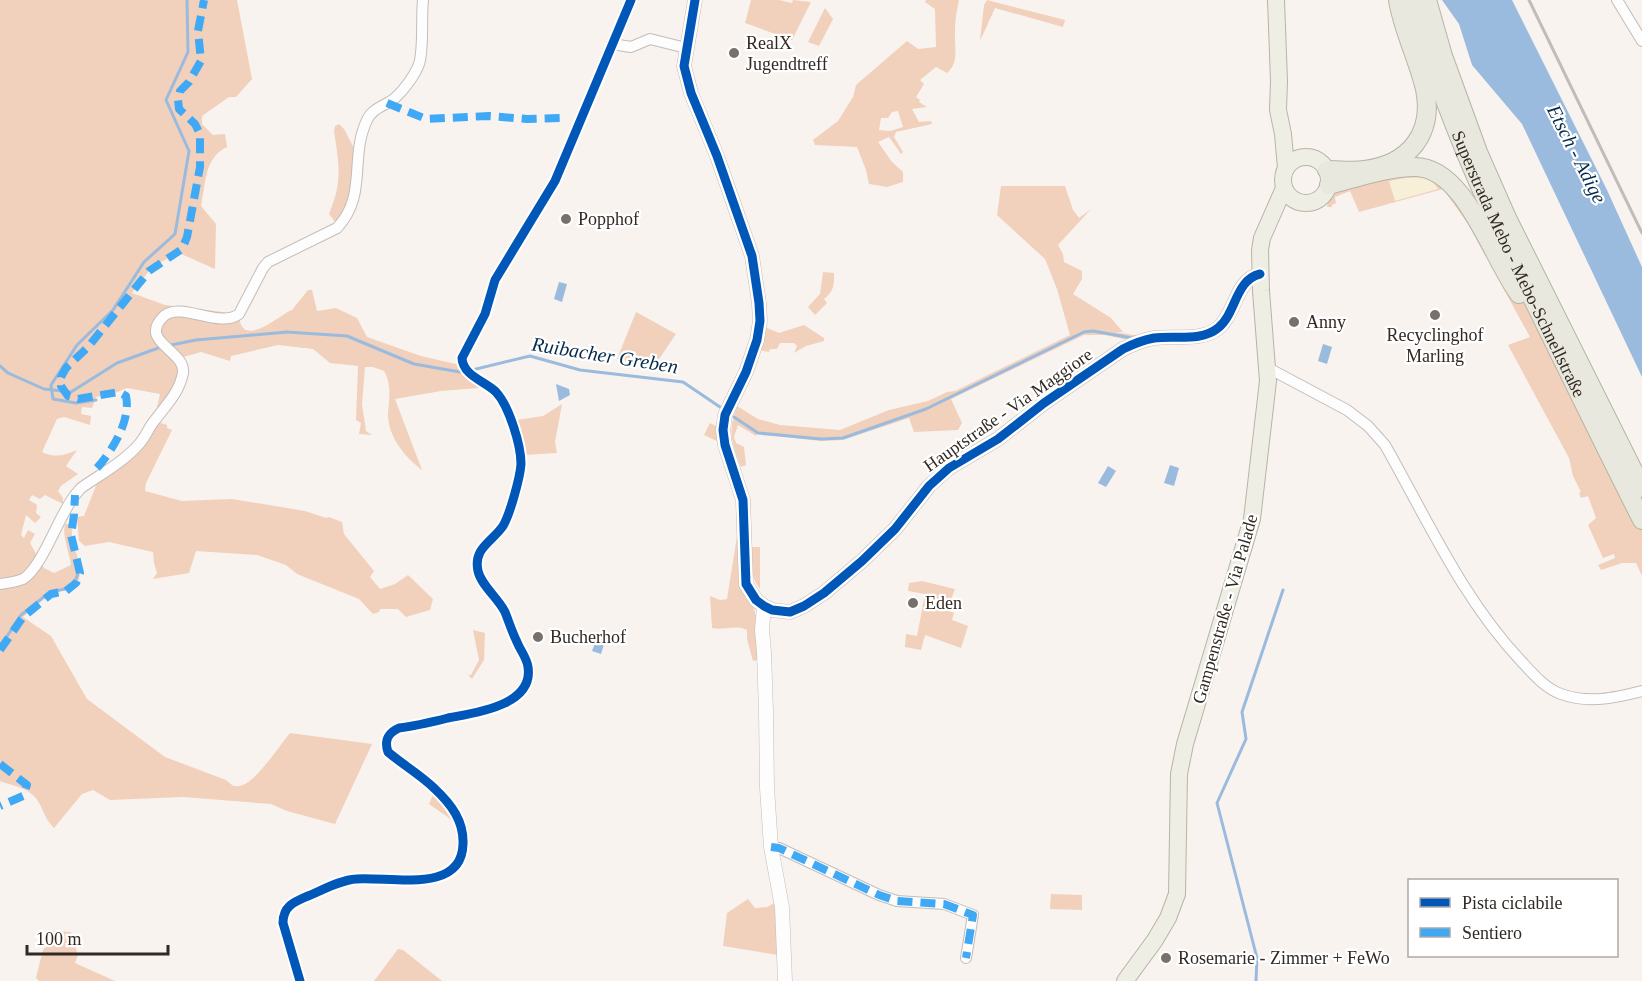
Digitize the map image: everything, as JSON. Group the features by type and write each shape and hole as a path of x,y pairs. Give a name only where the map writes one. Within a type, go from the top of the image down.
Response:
{"highway":[{"name":"Superstrada Mebo - Mebo-Schnellstraße","path":"1427,0 1443,56 1478,152 1507,218 1642,488"},
{"name":"Superstrada Mebo - Mebo-Schnellstraße","path":"1403,2 1504,242 1642,520"},
{"path":"1328,177 1379,167 1402,156 1423,133 1428,114 1425,89 1403,2"},
{"path":"1328,177 1415,167 1425,168 1443,176 1464,197 1505,272 1550,334"}],"main road":[{"path":"1276,0 1278,110 1286,168"},
{"path":"1270,224 1293,206 1316,201 1326,192 1328,177 1320,161 1306,156 1283,134"},
{"path":"1301,203 1288,196 1282,178 1286,168 1294,159 1306,156"},
{"name":"Gampenstraße - Via Palade","path":"1125,981 1164,925 1177,894 1179,774 1185,744 1251,528 1268,368 1260,250 1262,238 1284,188"}],"street":[{"path":"0,584 13,582 28,575 39,560 75,495 134,450 175,396 183,371 179,358 160,343 157,331 162,318 167,314 181,312 225,320 233,319 240,314 268,262 337,228 345,219 355,195 359,143 368,117 372,111 401,92 420,61 423,0"},
{"path":"300,981 283,923 283,915 291,904 347,880 434,878 450,871 460,862 463,827 458,817 435,789 388,752 387,738 392,731 497,707 519,692 527,678 528,665 497,598 481,579 477,559 479,551 503,525 506,518 521,466 519,448 508,414 498,394 468,371 462,358 481,324 495,280 555,181 631,0"},
{"path":"695,0 684,66 688,84 717,156 752,256 759,303 760,321 757,340 746,372 725,416 723,430 725,445 743,500 746,584 751,594 768,608 764,652 767,788 771,847 782,907 785,981"},
{"path":"1617,0 1642,40"},
{"path":"612,44 631,47 650,39 686,48"},
{"name":"Hauptstraße - Via Maggiore","path":"768,608 790,612 824,594 896,529 929,486 948,468 998,439 1044,403 1123,349 1152,338 1208,335 1225,321 1249,278 1260,274"},
{"path":"1268,368 1347,410 1368,426 1385,445 1463,584 1509,648 1542,683 1558,693 1585,700 1607,699 1642,692"},
{"path":"771,847 779,848 879,895 897,901 944,904 974,915 966,958"}],"shaded area":[{"path":"0,0 237,0 252,79 236,97 229,97 202,116 202,124 213,135 225,134 227,147 219,152 210,164 201,206 216,224 215,269 179,253 149,271 132,293 165,305 239,314 241,325 246,330 254,330 292,310 308,290 312,290 317,311 336,308 357,318 367,337 421,356 460,365 491,387 441,391 395,399 422,470 404,453 391,431 388,414 389,387 384,371 365,367 362,404 366,431 372,435 359,434 361,423 356,420 358,366 330,363 313,349 278,345 231,356 230,361 201,352 180,358 183,371 155,421 167,425 167,428 172,430 146,483 145,491 182,501 232,499 305,511 342,522 344,534 374,571 370,577 380,589 395,584 408,575 433,599 430,610 406,617 398,609 380,609 379,612 373,614 359,599 297,574 286,565 257,555 196,551 189,573 153,579 157,573 153,552 109,542 85,546 79,541 77,517 84,516 97,483 134,450 154,421 160,394 127,388 110,395 96,397 92,408 82,407 81,414 91,416 90,425 64,417 57,419 42,452 60,455 77,450 66,466 78,474 61,486 58,491 63,498 63,504 45,495 40,499 32,495 29,500 37,505 36,513 41,517 35,523 26,515 21,535 24,538 28,530 35,534 30,543 44,568 54,573 71,565 64,529 65,524 72,524 72,536 80,571 74,586 49,596 23,617 51,636 87,699 165,757 226,780 235,786 245,784 252,779 290,733 372,744 335,824 287,811 271,804 183,797 110,800 93,790 82,794 54,828 33,795 0,781"},
{"path":"751,0 811,2 792,40 745,23"},
{"path":"926,0 959,0 955,22 954,64 947,73 936,67 920,80 924,84 916,97 927,107 912,109 919,122 931,121 932,124 896,132 894,137 903,152 901,154 889,137 878,142 892,162 903,172 903,182 887,187 869,184 857,147 815,145 813,140 838,121 853,97 856,85 907,41 918,49 936,47 935,9 925,2","holes":["898,111 903,127 890,131 879,130 881,118 888,118 892,112"]},
{"path":"987,0 1065,20 1063,27 995,8 980,41 984,5"},
{"path":"825,8 833,19 819,46 808,42"},
{"path":"339,124 357,154 356,181 338,226 329,214 338,182 334,131 335,126"},
{"path":"1435,172 1550,334 1642,520 1642,576 1636,563 1622,563 1601,570 1598,565 1615,558 1614,554 1603,558 1588,525 1596,518 1588,496 1581,498 1569,458 1508,345 1530,337 1468,224 1443,189 1359,212 1350,191 1335,197 1336,203 1332,207 1327,207 1332,193 1351,183"},
{"path":"1001,186 1065,186 1073,210 1079,218 1091,209 1058,245 1064,262 1082,271 1082,279 1073,294 1111,318 1123,332 1115,332 1152,338 1137,342 1105,335 1084,335 951,399 962,423 958,430 914,432 909,418 843,440 821,441 757,434 756,436 738,425 734,437 736,443 744,447 746,465 741,467 732,437 732,423 737,406 758,419 780,425 840,430 889,410 928,401 947,392 955,391 1070,335 1057,289 1045,259 997,215"},
{"path":"823,272 834,273 832,291 824,299 827,303 815,315 808,307 820,294"},
{"path":"636,312 676,334 651,371 634,362 617,359"},
{"path":"760,325 779,333 804,325 824,338 824,341 806,346 794,353 797,346 794,343 780,343 777,349 770,349 769,352 754,349"},
{"path":"562,404 555,442 557,453 524,455 517,420 543,416"},
{"path":"710,423 718,427 719,442 704,435"},
{"path":"737,536 740,536 740,584 746,598 754,608 759,631 760,659 753,661 747,630 712,628 710,596 720,600 727,599"},
{"path":"750,547 760,547 760,589 753,574"},
{"path":"922,581 955,589 947,610 954,613 952,620 968,626 961,648 925,635 921,650 905,647 906,634 917,636 925,594 908,591 909,583"},
{"path":"473,630 485,633 484,660 472,679 468,675 471,675 479,660"},
{"path":"435,790 449,807 456,826 429,804"},
{"path":"1051,894 1082,895 1082,910 1050,909"},
{"path":"748,899 755,908 767,907 776,902 778,955 723,946 727,913"},
{"path":"52,931 71,932 78,955 75,963 115,981 39,981 36,978 42,953"},
{"path":"398,949 403,950 442,981 374,981"}],"sand":[{"path":"1426,177 1432,180 1438,189 1395,201 1389,181"}],"water":[{"name":"Etsch - Adige","path":"1442,0 1512,0 1607,190 1642,267 1642,377 1522,124 1472,65 1459,24"},
{"path":"559,282 567,284 562,302 554,299"},
{"path":"1323,344 1332,347 1327,364 1318,361"},
{"path":"556,384 569,389 570,395 559,401"},
{"path":"1170,465 1179,468 1174,486 1164,483"},
{"path":"1108,466 1116,471 1106,487 1098,483"},
{"path":"598,635 606,638 601,654 592,651"}],"waterway":[{"path":"96,400 76,403 53,399 51,385 77,345 113,310 144,262 175,234 189,151 166,100 188,52 187,0"},
{"name":"Ruibacher Greben","path":"734,417 758,433 821,439 843,438 926,409 1084,332 1093,331 1132,338"},
{"name":"Ruibacher Greben","path":"171,345 196,340 287,332 347,336 414,364 465,371"},
{"name":"Ruibacher Greben","path":"0,366 8,373 44,389 71,392 117,363 161,347"},
{"name":"Ruibacher Greben","path":"472,370 530,356 580,370 683,382 720,407"},
{"path":"0,647 21,615 50,592 65,589 75,582 78,573"},
{"path":"1256,981 1257,958 1217,803 1246,739 1242,712 1283,590"}],"railway":[{"path":"1529,0 1642,233"}],"marked path":[{"path":"97,468 109,453 123,425 126,415 126,396 119,392 78,399 68,396 61,386 61,377 66,368 88,347 149,271 182,249 187,237 200,167 200,134 195,124 179,109 178,100 180,91 189,82 201,61 198,31 204,0"},
{"path":"387,103 426,119 489,116 527,119 561,118"},
{"path":"0,650 23,617 51,594 66,591 76,583 80,573 71,535 75,495"},
{"path":"0,764 27,785 23,796 0,806"},
{"path":"771,847 779,848 879,895 897,901 944,904 973,915 966,958"}],"cycle path":[{"path":"300,981 283,923 283,917 290,905 344,881 356,879 422,880 437,877 451,871 459,860 463,844 459,820 430,784 388,752 386,744 392,732 399,728 500,705 522,691 527,680 526,660 505,612 480,576 477,563 481,551 499,532 509,513 521,464 519,447 510,416 501,398 470,374 462,358 485,314 495,280 555,181 631,0"},
{"path":"695,0 684,66 691,93 717,156 752,256 759,303 760,321 757,340 746,372 725,415 723,430 725,445 743,500 746,584 756,600 772,610 790,612 824,593 895,529 929,486 949,468 998,439 1044,403 1123,349 1138,342 1162,337 1196,337 1218,328 1229,314 1245,283 1260,274"}],"place":[{"name":"RealX Jugendtreff","path":"734,53"},
{"name":"Popphof","path":"566,219"},
{"name":"Recyclinghof Marling","path":"1435,315"},
{"name":"Anny","path":"1294,322"},
{"name":"Eden","path":"913,603"},
{"name":"Bucherhof","path":"538,637"},
{"name":"Rosemarie - Zimmer + FeWo","path":"1166,958"}]}
